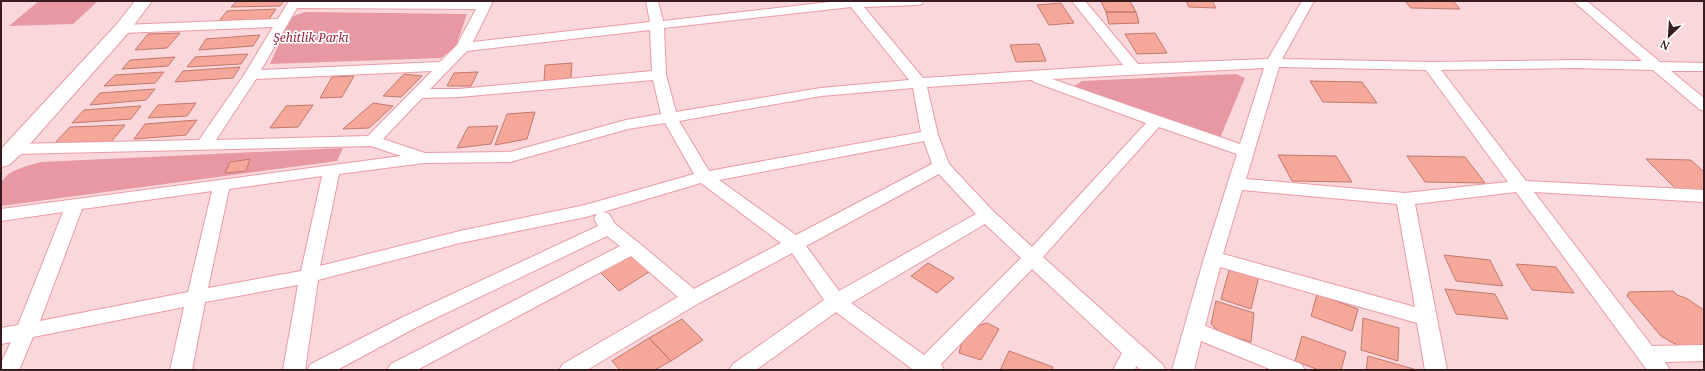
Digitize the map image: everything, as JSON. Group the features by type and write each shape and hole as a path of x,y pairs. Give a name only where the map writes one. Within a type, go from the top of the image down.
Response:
{"street":[{"path":"7,155 122,29 144,1"},
{"path":"652,1 657,24 659,75 668,117 704,177 795,244 836,302 927,369 1032,258 1156,121"},
{"path":"463,47 854,2 917,1"},
{"path":"1078,1 1134,69"},
{"path":"1183,370 1213,258 1273,63 1308,1"},
{"path":"1579,1 1704,106"},
{"path":"854,2 919,83 930,135 941,166 987,215 1032,258 1133,352 1155,370"},
{"path":"204,145 251,75 294,3 486,3 463,47 372,141"},
{"path":"122,29 281,23"},
{"path":"3,219 75,205 424,158 510,157 626,125 668,117 821,92 919,83 1134,69 1273,63 1430,66 1576,64 1704,67"},
{"path":"251,75 446,66"},
{"path":"1430,66 1653,362 1704,353"},
{"path":"418,94 459,93 659,75"},
{"path":"1032,76 1246,152"},
{"path":"1,336 309,276 460,237 598,207 704,177 930,135"},
{"path":"7,155 204,145 372,141 424,158"},
{"path":"570,370 692,298 941,166"},
{"path":"294,370 309,276 332,170"},
{"path":"181,370 222,184"},
{"path":"1236,184 1405,199 1520,186 1704,196"},
{"path":"1405,199 1436,370"},
{"path":"8,370 26,331 75,205"},
{"path":"598,207 608,228 633,247 692,298"},
{"path":"740,370 836,302 987,215"},
{"path":"318,370 408,323 608,228"},
{"path":"398,370 633,247"},
{"path":"1213,258 1427,318"},
{"path":"1193,330 1294,370"},
{"path":"1124,370 1133,352"}],"green space":[{"path":"39,1 98,1 73,24 9,26"},
{"name":"Şehitlik Parkı","path":"305,12 467,14 456,46 441,58 270,64 291,17"},
{"path":"1236,74 1245,78 1220,138 1073,87 1082,81"},
{"path":"343,148 337,161 1,206 1,184 3,179 18,169 41,162"}],"building":[{"path":"237,1 284,1 280,6 231,7"},
{"path":"1101,1 1130,1 1136,12 1106,12"},
{"path":"1186,1 1212,1 1216,8 1189,7"},
{"path":"1405,1 1453,1 1460,9 1411,8"},
{"path":"1061,3 1074,23 1049,25 1037,5"},
{"path":"276,9 269,19 219,21 227,11"},
{"path":"1106,12 1136,12 1139,23 1109,24"},
{"path":"180,33 167,48 135,50 148,34"},
{"path":"1155,33 1167,53 1137,54 1125,34"},
{"path":"260,35 253,46 199,50 206,39"},
{"path":"1039,44 1046,61 1016,62 1010,45"},
{"path":"248,54 241,64 187,67 195,57"},
{"path":"175,57 168,66 122,69 130,60"},
{"path":"572,63 571,78 544,81 545,65"},
{"path":"240,67 233,78 175,82 183,71"},
{"path":"164,72 155,83 104,86 115,75"},
{"path":"478,72 471,86 447,86 454,73"},
{"path":"404,74 422,76 401,97 383,96"},
{"path":"354,76 342,97 320,98 332,77"},
{"path":"1310,81 1362,82 1377,103 1323,102"},
{"path":"155,89 146,100 90,105 100,93"},
{"path":"196,103 187,116 148,118 158,105"},
{"path":"373,103 393,106 369,128 343,129"},
{"path":"313,105 298,127 270,128 286,106"},
{"path":"141,106 131,119 72,123 84,110"},
{"path":"535,112 527,139 495,145 507,114"},
{"path":"197,120 186,135 134,139 145,124"},
{"path":"125,125 111,142 54,144 70,127"},
{"path":"498,126 491,144 457,148 468,127"},
{"path":"1278,155 1336,156 1352,182 1292,181"},
{"path":"1407,156 1465,157 1485,183 1425,182"},
{"path":"250,159 246,171 225,173 230,162"},
{"path":"1646,159 1691,160 1704,172 1704,191 1678,191"},
{"path":"630,254 652,270 619,291 600,272"},
{"path":"1444,255 1490,260 1503,286 1456,281"},
{"path":"928,263 954,278 937,293 911,276"},
{"path":"1516,264 1556,267 1574,293 1532,290"},
{"path":"1230,267 1259,276 1251,309 1221,299"},
{"path":"1445,289 1495,294 1508,319 1456,314"},
{"path":"1673,291 1677,295 1686,298 1704,310 1704,346 1684,347 1661,336 1627,296 1629,292"},
{"path":"1317,294 1358,309 1352,331 1311,316"},
{"path":"1216,301 1254,313 1251,342 1221,333 1211,324"},
{"path":"1363,318 1399,328 1398,361 1361,350"},
{"path":"682,319 703,340 671,361 649,338"},
{"path":"987,323 999,329 981,360 959,353 964,339 980,325"},
{"path":"1302,336 1346,352 1341,370 1319,370 1295,361"},
{"path":"649,338 671,361 655,370 620,370 612,361"},
{"path":"1009,351 1053,367 1052,370 1000,370"},
{"path":"1368,356 1417,370 1366,370"}]}
